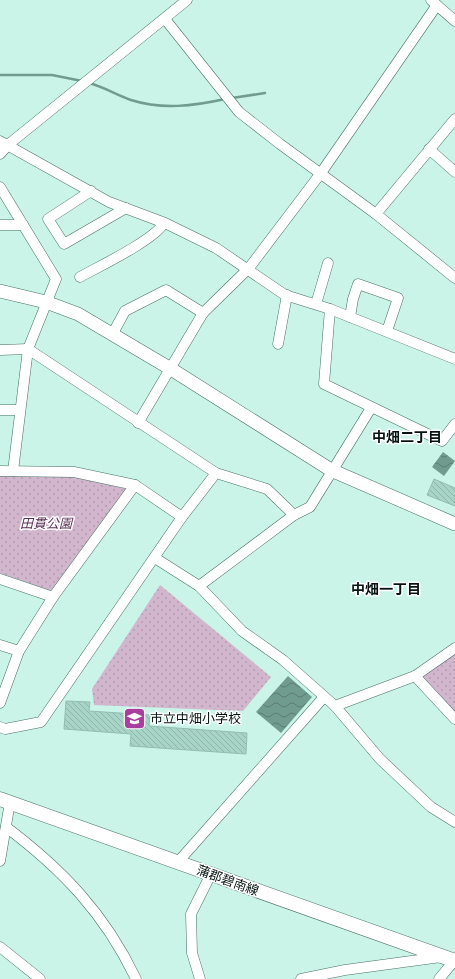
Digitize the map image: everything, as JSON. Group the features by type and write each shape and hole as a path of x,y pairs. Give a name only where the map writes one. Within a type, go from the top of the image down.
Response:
{"main road":[{"name":"蒲郡碧南線","path":"5,800 451,960"}],"street":[{"path":"0,154 4,142 165,19 187,0"},
{"path":"138,423 203,313 249,268 321,173 434,3 455,21"},
{"path":"165,19 239,112 376,214 455,278"},
{"path":"376,214 455,119"},
{"path":"4,142 109,202 164,223 216,248 249,268 287,295 330,309 455,359"},
{"path":"429,149 455,172"},
{"path":"0,187 56,279 28,349 13,471"},
{"path":"91,191 48,219 64,244 126,208"},
{"path":"80,277 135,246 160,229 164,223"},
{"path":"0,225 23,225"},
{"path":"316,304 328,263"},
{"path":"350,317 353,299 358,284 398,298 387,331"},
{"path":"113,334 125,311 166,290 203,313"},
{"path":"0,291 46,302 78,314 171,369 331,470 455,524"},
{"path":"278,344 287,295"},
{"path":"330,309 324,384 442,441 455,424"},
{"path":"0,350 28,349 138,423 216,473 267,489 294,516"},
{"path":"199,586 294,516 310,507 331,470 371,408"},
{"path":"0,410 20,410"},
{"path":"0,471 74,472 135,485 182,517"},
{"path":"0,727 5,729 41,722 182,517 216,473"},
{"path":"0,703 19,651 53,597 135,485"},
{"path":"155,558 199,586 242,631 283,660 335,706 380,759 425,802 455,822"},
{"path":"0,578 53,597"},
{"path":"0,645 19,651"},
{"path":"335,706 415,676 455,648"},
{"path":"415,676 455,719"},
{"path":"178,862 324,696"},
{"path":"0,861 6,827 5,800"},
{"path":"6,827 46,858 76,888 97,913 122,950 136,979"},
{"path":"200,979 192,953 191,914 211,874"},
{"path":"0,948 40,979"},
{"path":"301,979 345,970 451,960"},
{"path":"439,979 451,960"}],"green space":[{"name":"田貫公園","path":"0,476 72,476 127,489 55,589 49,590 0,573"},
{"path":"160,585 271,677 243,711 94,705 92,689"},
{"path":"455,654 455,712 422,677"}],"water":[{"path":"443,452 455,461 444,476 432,467"},
{"path":"288,676 312,697 281,733 256,712"}],"building":[{"path":"434,479 455,488 455,506 427,495"},
{"path":"66,701 90,702 89,711 150,715 149,726 247,733 246,754 130,746 131,734 64,729"}],"waterway":[{"path":"0,75 52,75 82,81"},
{"path":"89,83 131,100 154,105 178,106 202,104 225,99"},
{"path":"232,98 265,93"}],"place":[{"name":"市立中畑小学校","path":"135,718"}],"district":[{"name":"中畑二丁目","path":"407,437"},
{"name":"中畑一丁目","path":"386,589"}]}
